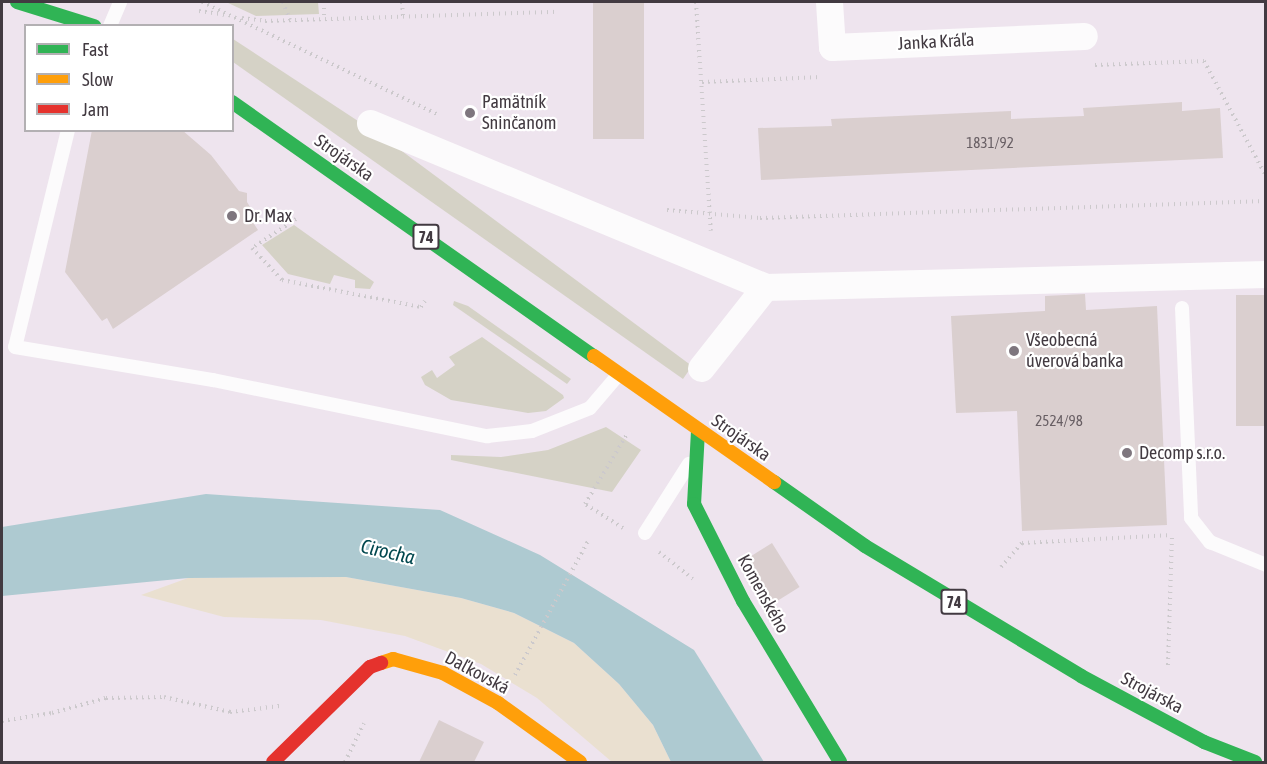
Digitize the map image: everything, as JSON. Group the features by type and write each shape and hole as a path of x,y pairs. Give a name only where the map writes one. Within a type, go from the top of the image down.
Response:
{"main road":[{"path":"17,2 44,13 86,24"},
{"path":"93,9 106,24"},
{"name":"Strojárska","path":"234,103 698,430 969,612 1204,742 1255,762"},
{"name":"Komenského","path":"698,430 694,504 743,601 840,762"},
{"name":"Daľkovská","path":"273,762 370,667 393,659 444,673 498,704 580,762"}],"street":[{"name":"Janka Kráľa","path":"829,2 832,47 1084,36"},
{"path":"370,123 765,287 1266,274"},
{"path":"701,368 765,287"}],"lane":[{"path":"109,24 120,2"},
{"path":"68,132 15,347 213,380 486,436 532,431 590,408 619,374"},
{"path":"1182,308 1191,518 1210,542 1266,565"},
{"path":"645,533 697,450"}],"path":[{"path":"202,2 443,117"},
{"path":"283,2 290,20"},
{"path":"324,2 324,19"},
{"path":"402,2 403,17"},
{"path":"696,2 714,266"},
{"path":"199,10 235,16 290,20 559,12"},
{"path":"1086,66 1204,61 1266,176"},
{"path":"702,82 828,76"},
{"path":"660,208 710,215 807,217 1266,201"},
{"path":"296,219 252,248 282,280 421,307 425,301"},
{"path":"624,529 585,504 627,434"},
{"path":"1001,567 1022,543 1172,535 1168,665"},
{"path":"518,670 588,541"},
{"path":"653,548 697,582"},
{"path":"2,721 52,714 106,698 164,697 230,712 278,707 287,702"}],"shaded area":[{"path":"226,2 318,2 319,14 256,16"},
{"path":"234,40 387,140 692,366 683,379 234,63"},
{"path":"294,225 374,282 370,289 355,288 355,280 334,275 330,284 288,274 262,245"},
{"path":"454,301 468,306 571,379 567,384 453,305"},
{"path":"482,337 563,395 564,398 546,411 528,413 451,400 425,385 421,377 432,370 437,378 455,365 449,357"},
{"path":"606,427 641,450 612,492 451,460 451,455 501,457 548,450"}],"sand":[{"path":"346,577 461,598 514,613 574,643 619,684 653,725 671,762 612,762 537,698 481,664 405,636 321,620 224,617 141,595 188,578"}],"water":[{"name":"Cirocha","path":"206,494 440,510 540,555 694,650 764,762 671,762 653,725 619,684 574,643 514,613 461,598 346,577 188,578 2,596 2,527"}],"building":[{"path":"593,2 644,2 644,139 593,139"},
{"path":"1182,102 1182,111 1220,108 1223,158 761,180 758,128 832,126 831,119 1011,111 1011,119 1084,116 1083,108"},
{"path":"92,132 184,132 211,155 239,191 247,193 247,202 255,215 250,218 258,230 113,329 107,318 102,321 65,272"},
{"path":"1085,294 1086,310 1157,306 1167,525 1022,531 1017,411 956,413 951,316 1045,311 1045,296"},
{"path":"1236,295 1266,295 1266,426 1236,426"},
{"path":"772,543 800,587 772,604 745,560"},
{"path":"439,720 484,742 474,762 419,762"}],"traffic: fast":[{"path":"17,2 88,24"},
{"path":"234,103 594,356"},
{"path":"698,431 694,504 743,601 840,762"},
{"path":"774,482 865,546 1081,676 1204,742 1255,762"}],"traffic: slow":[{"path":"594,356 774,482"},
{"path":"381,663 393,659 443,673 498,703 580,762"}],"traffic: jam":[{"path":"273,762 370,667 381,663"}],"place":[{"name":"Pamätník Sninčanom","path":"470,113"},
{"name":"Dr. Max","path":"232,216"},
{"name":"Všeobecná úverová banka","path":"1014,351"},
{"name":"Decomp s.r.o.","path":"1127,453"}]}
